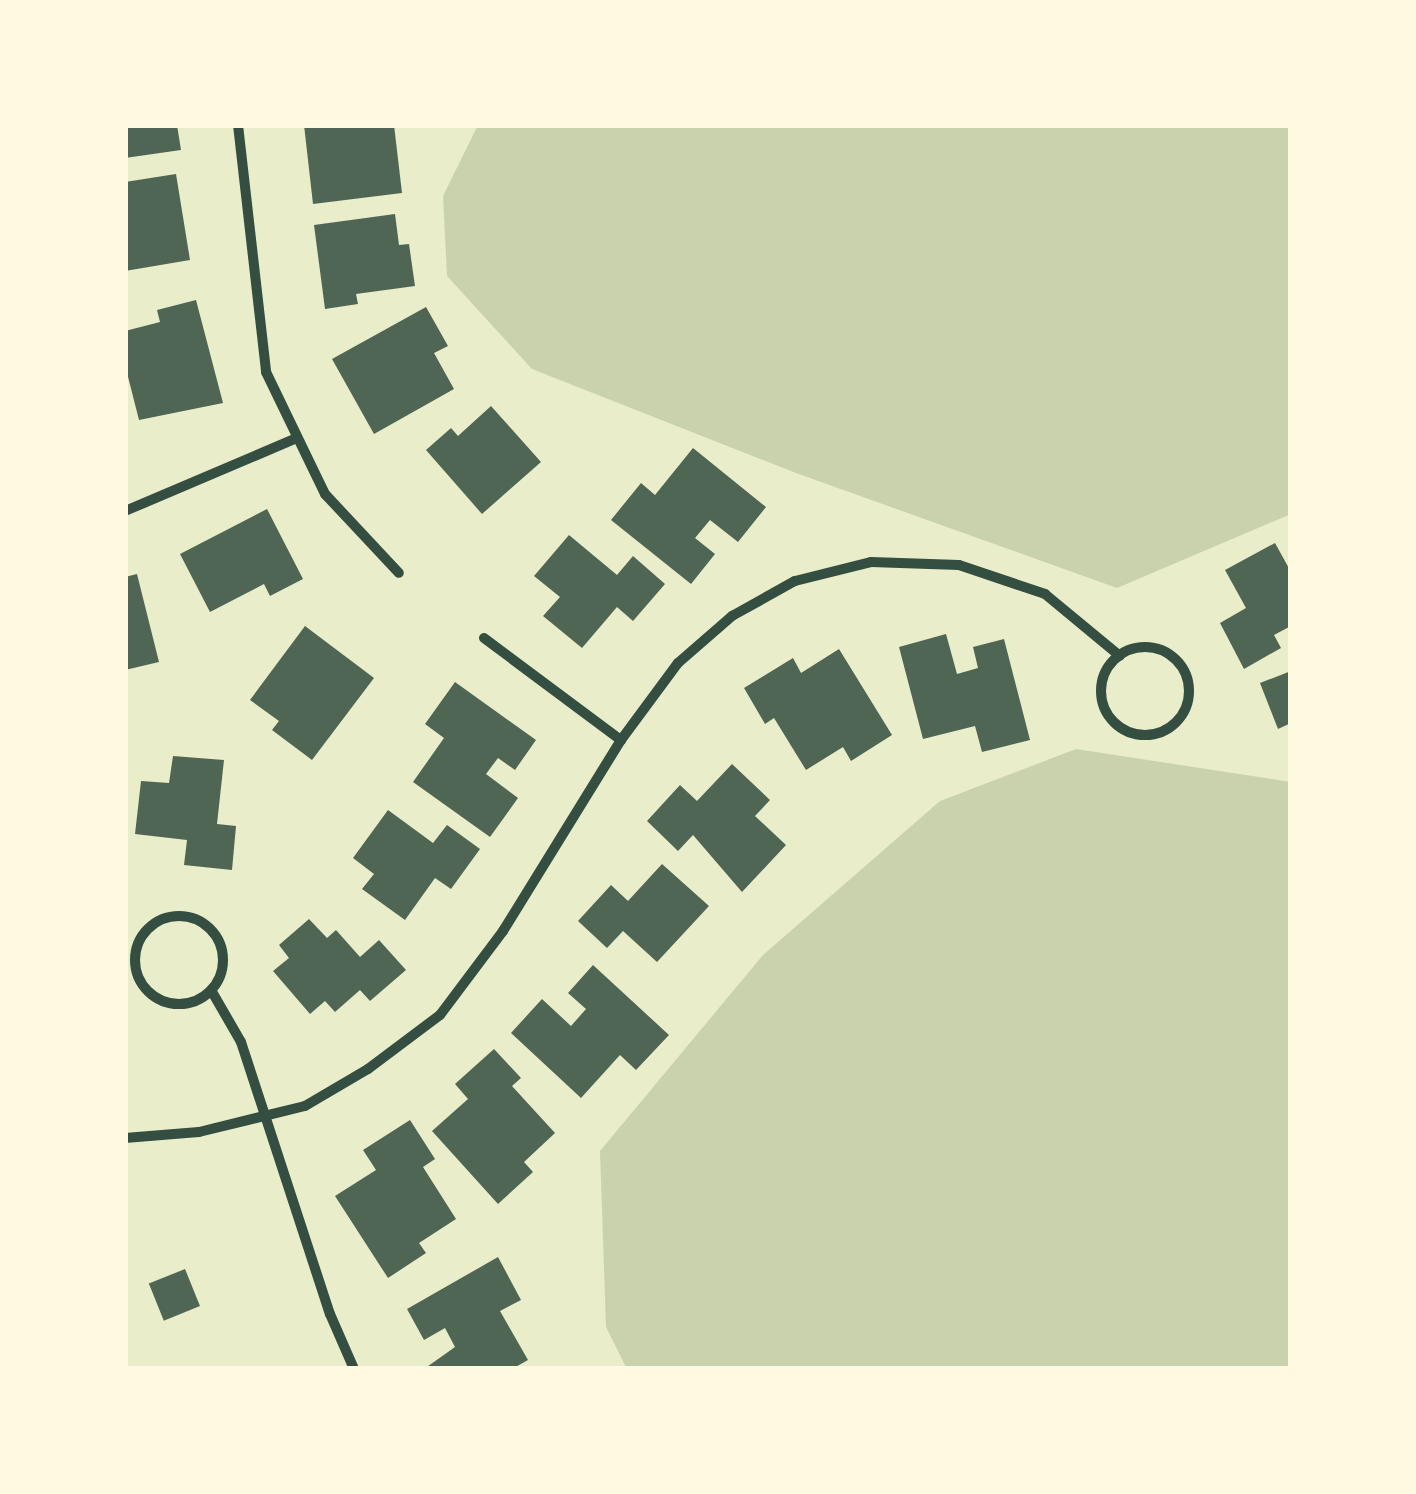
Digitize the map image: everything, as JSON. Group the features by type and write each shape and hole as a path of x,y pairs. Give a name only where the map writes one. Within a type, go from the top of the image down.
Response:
{"street":[{"path":"238,125 266,372 295,439 326,494 399,573"},
{"path":"125,511 295,439"},
{"path":"125,1138 263,1120 304,1106 368,1069 440,1015 503,931 621,740 678,663 732,616 795,581 871,562 959,565 1045,594 1120,656"},
{"path":"484,638 621,740"},
{"path":"1142,646 1162,649 1180,663 1190,684 1186,710 1173,726 1140,736 1108,716 1101,686 1120,656 1142,646"},
{"path":"212,990 190,1004 157,1000 135,971 139,940 156,922 196,919 214,932 224,954 212,990 241,1042 263,1120 354,1369"}],"green space":[{"path":"478,125 1291,125 1291,514 1117,588 796,473 532,369 447,276 443,196"},
{"path":"1076,749 1291,782 1291,1369 627,1369 606,1327 600,1151 763,955 940,801"}],"building":[{"path":"125,125 177,125 181,150 125,158"},
{"path":"304,125 394,125 402,193 313,204"},
{"path":"176,174 190,260 125,271 125,182"},
{"path":"395,214 399,245 409,244 415,286 356,294 358,304 325,309 314,225"},
{"path":"196,300 223,403 139,420 125,365 125,331 160,322 157,310"},
{"path":"426,307 448,346 434,353 454,389 374,434 332,359"},
{"path":"491,406 541,462 482,514 426,450 451,428 458,436"},
{"path":"693,448 766,507 738,542 710,520 695,538 715,554 691,584 611,520 641,483 655,495"},
{"path":"267,509 303,579 270,596 264,584 210,612 180,554"},
{"path":"569,535 617,575 633,556 665,584 633,621 617,607 582,648 543,616 560,597 534,576"},
{"path":"1275,543 1291,572 1291,626 1274,635 1281,648 1244,669 1220,623 1246,608 1225,570"},
{"path":"137,574 159,662 125,670 125,577"},
{"path":"305,626 374,678 312,760 272,730 279,721 250,700"},
{"path":"946,634 957,674 978,668 973,647 1004,639 1030,740 982,752 975,726 923,739 899,647"},
{"path":"839,649 892,735 851,761 843,747 806,770 774,718 765,724 744,688 793,658 801,673"},
{"path":"1291,671 1291,723 1278,729 1260,683"},
{"path":"455,682 536,740 515,770 498,758 486,774 518,798 490,837 413,782 444,738 425,724"},
{"path":"173,756 224,760 217,824 236,826 232,870 184,865 187,840 135,834 141,781 169,783"},
{"path":"732,764 770,800 755,816 786,845 742,892 693,835 678,851 647,821 680,785 697,801"},
{"path":"388,810 433,843 447,825 480,849 451,889 435,878 405,920 362,889 374,874 353,858"},
{"path":"662,864 709,906 657,962 623,931 607,948 578,921 611,885 628,901"},
{"path":"309,919 327,938 336,930 360,957 379,940 406,970 370,1001 360,990 335,1012 325,1001 310,1014 273,971 289,958 279,945"},
{"path":"593,965 669,1035 636,1070 620,1055 581,1098 511,1033 542,999 571,1026 586,1009 568,993"},
{"path":"494,1049 521,1078 512,1086 555,1133 524,1162 533,1172 498,1204 432,1131 468,1099 455,1084"},
{"path":"410,1120 435,1159 423,1167 456,1219 419,1243 426,1253 388,1278 335,1196 376,1170 363,1150"},
{"path":"498,1257 521,1300 500,1311 528,1360 512,1369 424,1369 455,1347 445,1328 424,1340 407,1309"},
{"path":"185,1269 200,1306 164,1321 149,1284"}]}
